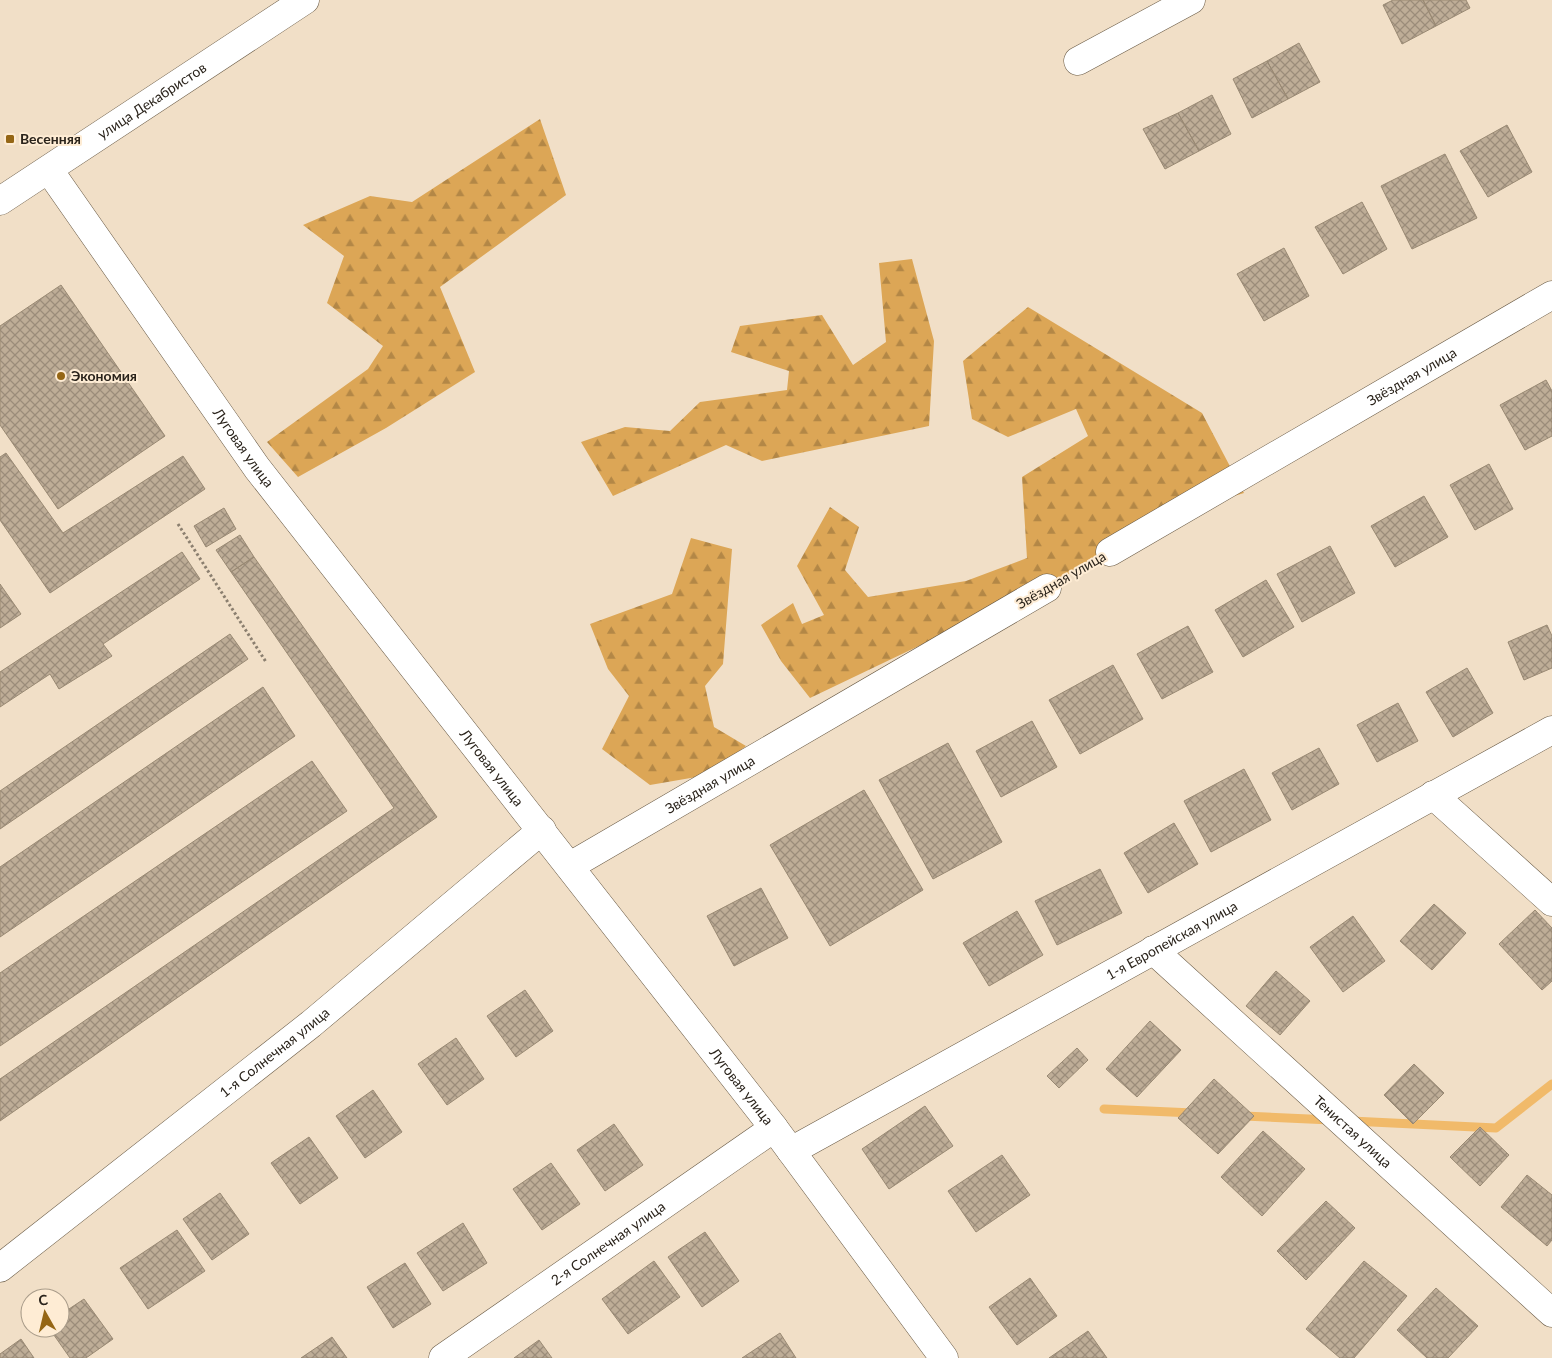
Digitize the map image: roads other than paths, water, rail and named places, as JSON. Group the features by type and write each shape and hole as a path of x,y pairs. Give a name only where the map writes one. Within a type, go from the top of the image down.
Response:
{"street":[{"name":"улица Декабристов","path":"0,201 305,0"},
{"path":"1078,62 1191,0"},
{"name":"Луговая улица","path":"49,170 257,468 774,1128 944,1358"},
{"name":"Звёздная улица","path":"1110,552 1552,295"},
{"name":"Звёздная улица","path":"570,866 1047,588"},
{"name":"1-я Европейская улица","path":"791,1151 1552,730"},
{"path":"1433,795 1552,902"},
{"name":"1-я Солнечная улица","path":"0,1268 311,1024 542,830"},
{"name":"Тенистая улица","path":"1153,950 1552,1312"},
{"name":"2-я Солнечная улица","path":"444,1358 774,1128"}],"waterway":[{"path":"1351,1121 1496,1128 1552,1084"},
{"path":"1104,1109 1193,1113"},
{"path":"1244,1116 1331,1120"}],"place":[{"name":"Весенняя","path":"10,139"},
{"name":"Экономия","path":"61,376"}]}
